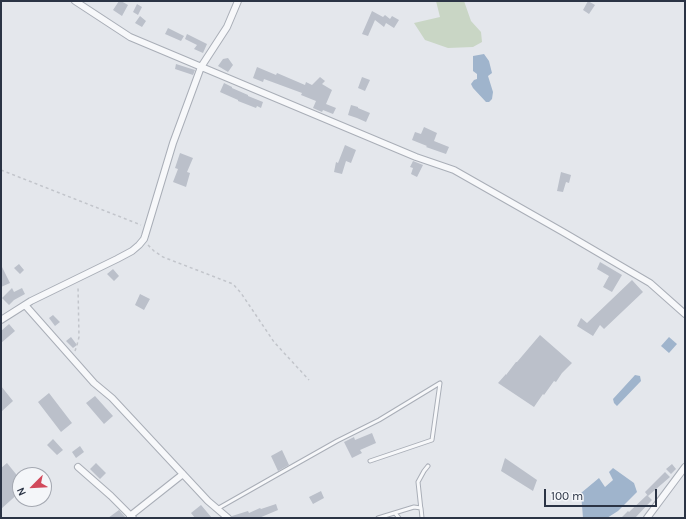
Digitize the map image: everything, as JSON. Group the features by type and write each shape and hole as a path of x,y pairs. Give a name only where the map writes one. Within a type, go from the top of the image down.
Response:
{"street":[{"path":"75,1 130,37 416,157 454,170 650,283 685,314"},
{"path":"2,318 31,301 132,251 144,239 173,143 201,67 227,27 238,1"},
{"path":"25,305 94,383 112,398 208,501 228,518"},
{"path":"78,467 132,517 183,474"},
{"path":"647,518 685,467"}],"lane":[{"path":"217,509 302,460 379,420 440,383 432,440 370,461"},
{"path":"422,518 418,482 428,466"},
{"path":"378,518 414,507 421,508 421,512"},
{"path":"395,513 399,518"}],"path":[{"path":"1,170 148,228"},
{"path":"144,239 151,248 163,258 233,284 274,342 309,380"},
{"path":"72,357 79,337 78,278"}],"green space":[{"path":"436,1 464,1 471,21 481,32 482,42 473,47 448,48 425,40 414,23 440,17"}],"water":[{"path":"484,54 489,61 492,73 488,76 493,92 492,99 489,102 486,102 471,84 477,79 477,74 473,71 473,56"},
{"path":"669,337 677,344 669,353 661,346"},
{"path":"635,375 640,376 641,381 617,406 613,399"},
{"path":"613,468 634,483 637,492 618,511 607,518 583,518 581,493 599,478 605,487 613,480 609,472"}],"building":[{"path":"119,1 128,5 122,16 113,10"},
{"path":"588,1 595,5 589,14 583,10"},
{"path":"137,4 142,7 138,15 133,12"},
{"path":"372,11 383,17 385,15 390,19 392,16 399,20 394,28 386,23 384,27 375,20 368,36 362,34"},
{"path":"140,16 146,21 142,27 135,23"},
{"path":"168,28 184,36 181,41 165,34"},
{"path":"187,34 207,44 203,53 194,49 197,45 185,39"},
{"path":"228,58 233,65 228,72 218,66 223,59"},
{"path":"176,64 195,70 193,75 175,69"},
{"path":"257,67 276,75 277,73 305,85 306,82 312,85 320,77 325,81 322,84 332,90 326,104 336,108 333,114 323,110 322,112 313,108 316,101 301,95 302,93 264,79 263,82 253,78"},
{"path":"362,77 370,80 365,91 358,88"},
{"path":"224,83 263,102 261,108 257,106 256,108 238,101 220,92"},
{"path":"351,105 370,113 366,122 348,115"},
{"path":"424,127 437,133 434,141 449,147 446,154 412,140 415,132 421,134"},
{"path":"345,145 356,150 351,163 346,161 342,174 334,172 336,162 338,163"},
{"path":"180,153 193,158 187,172 190,173 186,187 173,182 178,169 175,168"},
{"path":"413,161 423,165 417,177 411,174 413,168 410,167"},
{"path":"561,172 571,175 569,183 566,182 563,192 557,191"},
{"path":"600,262 622,275 612,292 603,287 609,276 597,269"},
{"path":"19,264 24,270 20,274 14,268"},
{"path":"1,265 10,283 1,287"},
{"path":"113,269 119,276 114,281 107,274"},
{"path":"632,280 643,292 604,329 600,325 593,336 577,326 581,318 587,323"},
{"path":"12,288 14,292 22,288 25,294 14,300 9,305 2,298"},
{"path":"140,294 150,299 144,310 135,305"},
{"path":"53,315 60,322 55,326 49,318"},
{"path":"9,324 15,331 1,343 1,331"},
{"path":"540,335 572,363 562,373 556,382 554,381 534,407 498,383"},
{"path":"71,337 77,345 73,348 66,341"},
{"path":"1,386 13,401 1,412"},
{"path":"49,393 72,423 61,432 38,402"},
{"path":"95,396 113,416 104,424 86,403"},
{"path":"372,433 376,443 360,450 362,453 352,458 344,442 354,437 355,440"},
{"path":"53,439 63,450 57,455 47,445"},
{"path":"80,446 84,452 76,458 72,452"},
{"path":"282,450 289,465 278,471 271,456"},
{"path":"505,458 537,480 533,491 501,471"},
{"path":"7,463 12,469 12,499 1,509 1,468"},
{"path":"96,463 106,473 100,479 90,469"},
{"path":"672,464 676,469 671,474 666,469"},
{"path":"665,472 670,477 648,496 645,492"},
{"path":"321,491 324,498 313,504 309,497"},
{"path":"647,495 652,500 635,518 621,518 628,511 629,512"},
{"path":"276,504 278,510 259,518 232,518 232,516 248,511 249,513 260,508 261,509"},
{"path":"201,505 212,518 195,518 191,513"},
{"path":"119,510 126,518 108,518"}]}
